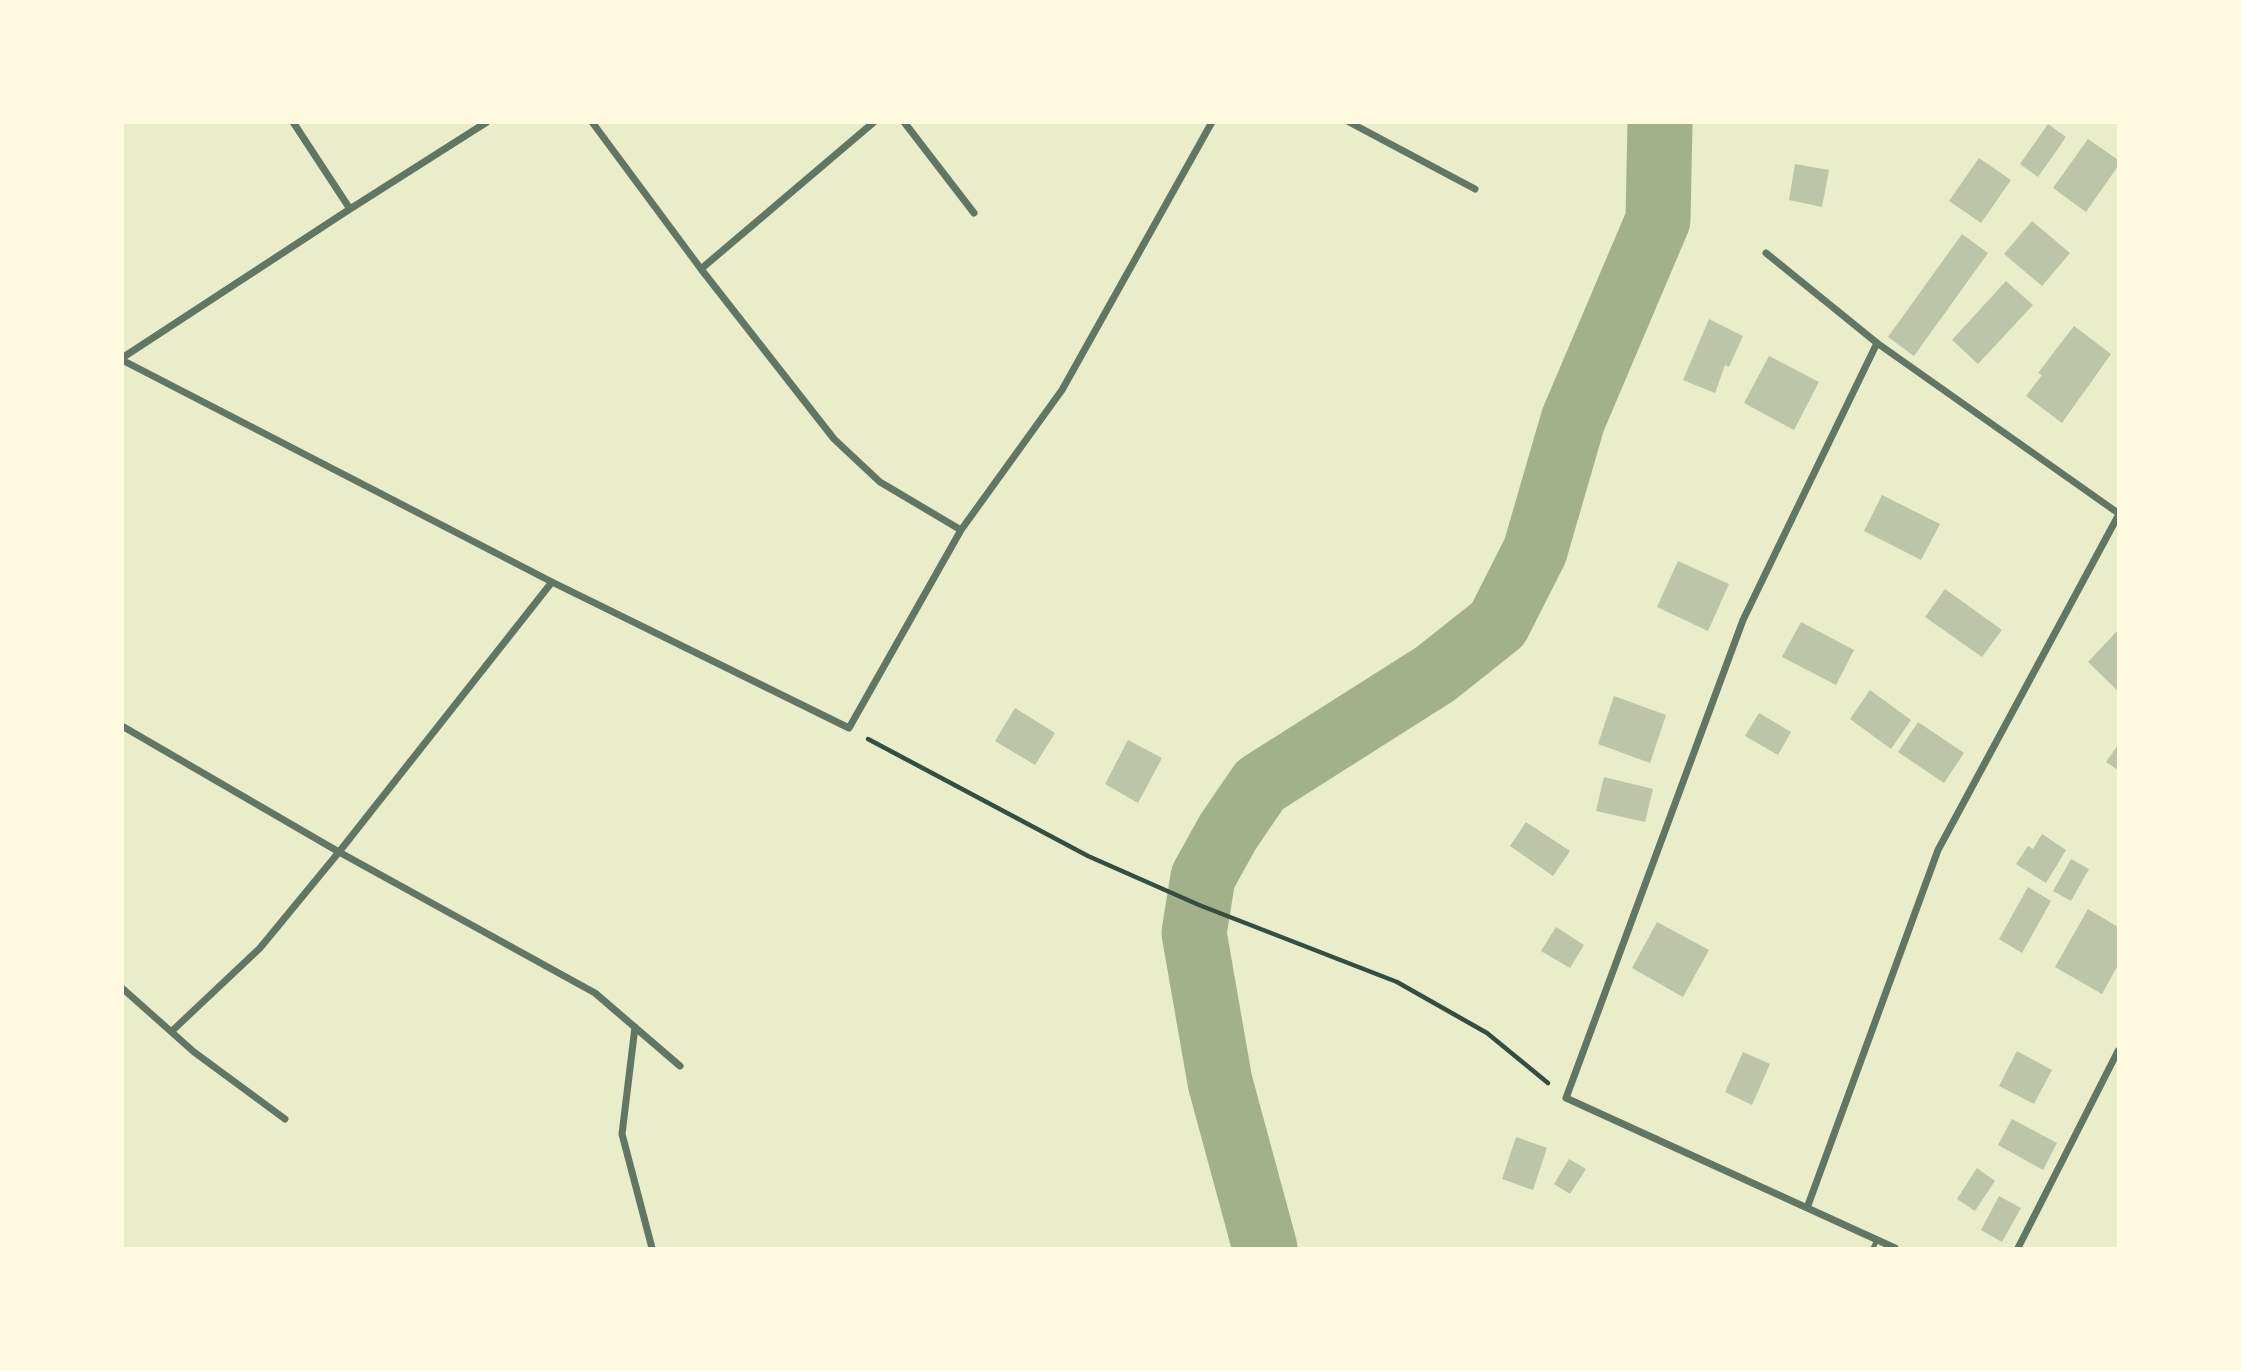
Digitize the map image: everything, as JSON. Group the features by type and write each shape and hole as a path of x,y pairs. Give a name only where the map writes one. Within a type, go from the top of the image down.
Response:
{"street":[{"path":"293,122 350,209"},
{"path":"487,122 122,359 552,582 849,728 961,530 1062,390 1212,122"},
{"path":"592,122 701,269 834,439 880,482 961,530"},
{"path":"701,269 874,122"},
{"path":"904,122 974,213"},
{"path":"1349,122 1475,189"},
{"path":"1766,253 1877,343 2119,514 1938,850 1807,1208"},
{"path":"1877,343 1744,620 1566,1098 1895,1248"},
{"path":"172,1031 260,948 552,582"},
{"path":"122,726 339,852 595,993 680,1066"},
{"path":"122,988 194,1052 285,1119"},
{"path":"635,1027 622,1134 653,1248"},
{"path":"2018,1248 2119,1051"}],"lane":[{"path":"1873,1248 1877,1240"}],"path":[{"path":"849,728 1088,856 1199,905 1396,982 1487,1033 1566,1098"}],"building":[{"path":"2048,124 2066,137 2038,177 2020,164"},
{"path":"2088,139 2118,160 2118,166 2086,212 2053,188"},
{"path":"1979,158 2011,180 1981,223 1949,201"},
{"path":"1795,164 1829,170 1822,207 1789,200"},
{"path":"2032,221 2070,253 2042,286 2004,254"},
{"path":"1962,234 1988,253 1914,356 1888,337"},
{"path":"2006,281 2033,305 1978,364 1952,340"},
{"path":"1709,319 1743,336 1729,367 1725,365 1715,393 1683,380"},
{"path":"2074,326 2111,354 2062,423 2026,396 2042,375 2038,373"},
{"path":"1769,356 1819,382 1794,430 1744,403"},
{"path":"1882,495 1940,524 1921,560 1864,531"},
{"path":"1678,561 1729,584 1708,631 1657,607"},
{"path":"1945,589 2002,630 1982,657 1925,617"},
{"path":"1801,622 1854,650 1836,685 1782,657"},
{"path":"2118,630 2118,691 2088,662"},
{"path":"1870,690 1911,720 1891,749 1850,719"},
{"path":"1614,696 1666,715 1650,763 1598,744"},
{"path":"1015,708 1055,733 1035,765 995,741"},
{"path":"1759,713 1791,732 1778,755 1745,736"},
{"path":"1918,722 1964,753 1944,783 1898,752"},
{"path":"1128,740 1162,758 1138,803 1105,784"},
{"path":"2118,745 2118,770 2106,762"},
{"path":"1604,777 1653,789 1645,822 1596,811"},
{"path":"1526,822 1570,851 1553,876 1510,846"},
{"path":"2042,834 2066,850 2046,883 2016,864 2028,846 2033,849"},
{"path":"2071,859 2089,869 2071,901 2053,891"},
{"path":"2028,887 2051,901 2022,953 1999,939"},
{"path":"2088,909 2118,927 2118,965 2102,994 2055,967"},
{"path":"1657,922 1709,950 1683,997 1632,968"},
{"path":"1556,927 1584,945 1570,968 1541,951"},
{"path":"2017,1051 2052,1070 2034,1104 1999,1086"},
{"path":"1743,1052 1770,1064 1752,1105 1725,1092"},
{"path":"2012,1119 2057,1143 2043,1170 1998,1145"},
{"path":"1516,1137 1547,1148 1533,1190 1502,1179"},
{"path":"1569,1159 1586,1169 1570,1194 1554,1184"},
{"path":"1977,1168 1995,1181 1975,1211 1957,1199"},
{"path":"1999,1196 2021,1208 2002,1242 1981,1230"}],"waterway":[{"path":"1265,1248 1220,1082 1194,933 1203,877 1228,832 1260,785 1435,674 1498,624 1535,551 1573,420 1658,220 1660,122"}]}
